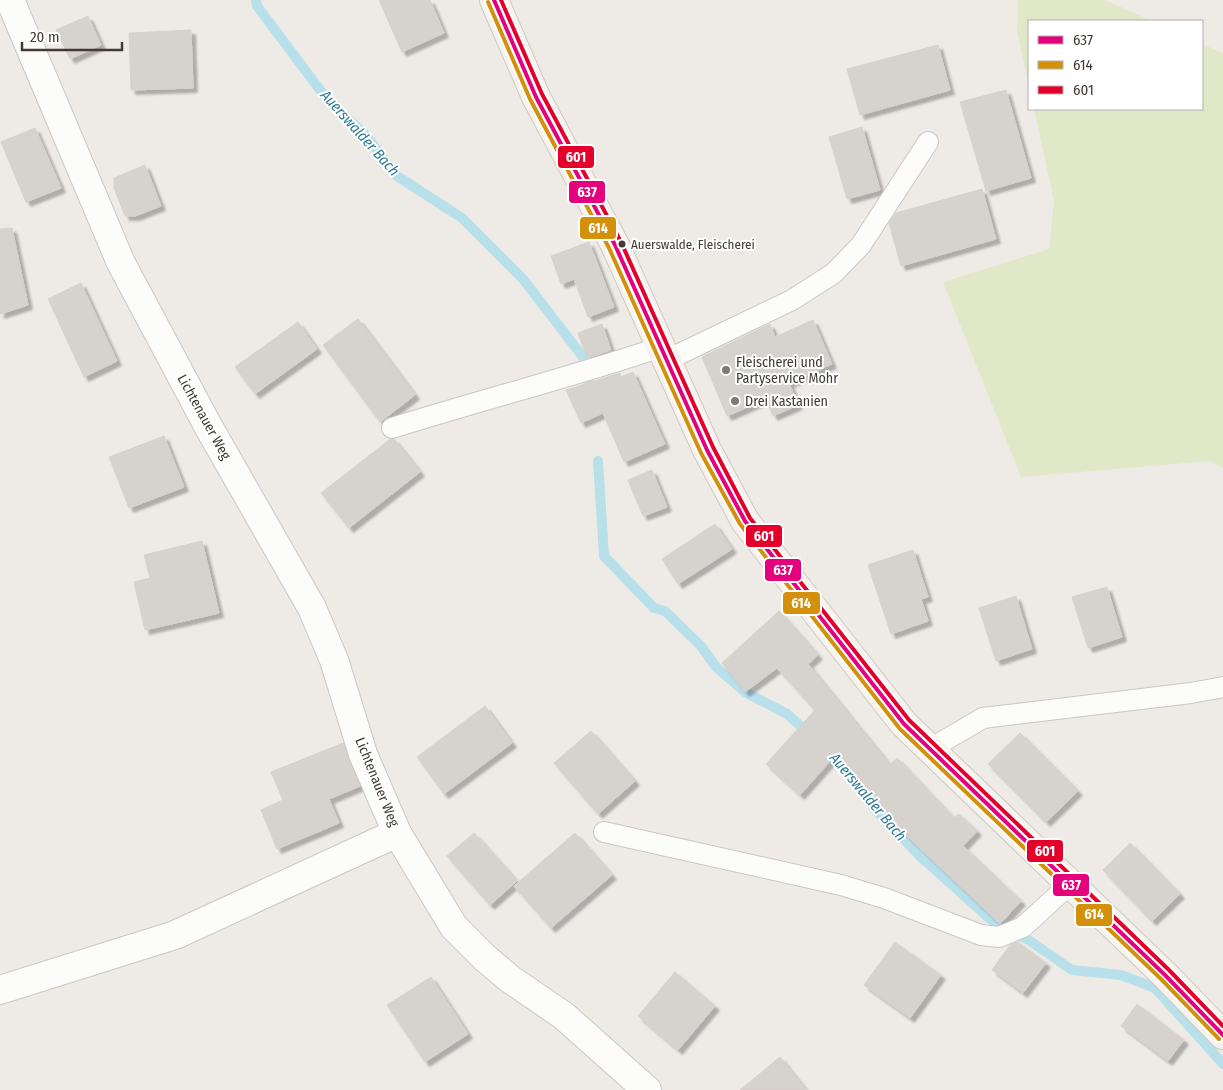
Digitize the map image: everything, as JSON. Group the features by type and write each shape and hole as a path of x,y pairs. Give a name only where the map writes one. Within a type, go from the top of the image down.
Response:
{"main road":[{"path":"494,0 536,98 615,245 707,450 745,521 904,724 1223,1035"}],"street":[{"name":"Lichtenauer Weg","path":"10,0 121,263 208,426 312,608 334,660 363,754 397,833 454,927 484,957 510,979 564,1016 647,1090"},
{"name":"Lichtenauer Weg","path":"0,990 175,935 397,833"}],"lane":[{"path":"392,428 530,386 664,354 792,300 834,273 861,245 928,142"},
{"path":"930,749 983,718 1191,693 1223,686"},
{"path":"604,832 841,885 884,898 981,935 1000,937 1023,927 1070,884"}],"green space":[{"path":"1018,0 1105,0 1150,20 1028,20 1028,82 1017,30"},
{"path":"1203,44 1223,53 1223,468 1210,461 1021,477 943,282 1049,249 1054,201 1034,110 1203,110"}],"building":[{"path":"379,0 430,0 444,33 402,52"},
{"path":"88,16 101,45 70,59 56,30"},
{"path":"191,30 193,88 131,90 129,33"},
{"path":"938,45 950,90 860,115 847,69"},
{"path":"1006,90 1031,178 986,191 960,102"},
{"path":"862,127 880,190 847,199 829,137"},
{"path":"35,128 61,188 26,202 1,142"},
{"path":"145,165 161,206 135,216 125,216 114,188 114,178"},
{"path":"982,189 996,239 901,266 889,223 896,213"},
{"path":"12,228 28,305 0,314 0,229"},
{"path":"589,242 614,307 588,317 574,279 561,284 551,256"},
{"path":"81,283 117,361 84,377 48,299"},
{"path":"358,319 415,395 380,422 323,345"},
{"path":"813,320 832,364 789,383 798,405 773,416 766,399 727,416 702,357 770,324 775,337"},
{"path":"298,322 317,349 255,394 235,367"},
{"path":"602,324 611,350 587,358 578,333"},
{"path":"633,372 665,444 624,462 603,413 581,423 566,390 620,373 621,377"},
{"path":"164,436 184,487 129,508 109,457"},
{"path":"394,439 420,472 349,528 321,493 389,440"},
{"path":"652,470 667,507 643,516 628,480"},
{"path":"715,524 732,549 678,584 662,559"},
{"path":"202,541 219,613 145,630 134,582 150,578 144,555"},
{"path":"913,550 928,597 921,599 928,621 891,634 868,565"},
{"path":"1107,587 1122,637 1088,648 1072,597"},
{"path":"1016,596 1032,649 996,661 979,608"},
{"path":"779,611 818,655 808,664 890,765 897,758 954,818 959,814 977,831 963,846 1021,901 1000,924 906,835 833,758 800,795 766,764 815,710 777,668 745,692 722,663"},
{"path":"485,706 512,743 444,794 417,757"},
{"path":"591,731 635,781 598,814 554,763"},
{"path":"1020,733 1078,791 1046,822 988,764"},
{"path":"343,743 360,786 329,799 339,823 277,849 261,810 283,800 271,772"},
{"path":"474,833 517,881 490,905 447,856"},
{"path":"575,833 612,875 551,928 514,886"},
{"path":"1130,843 1180,894 1152,921 1103,870"},
{"path":"895,942 941,975 910,1018 864,985"},
{"path":"1018,942 1046,963 1023,993 992,970 1010,945"},
{"path":"675,972 715,1006 678,1050 638,1016"},
{"path":"431,977 468,1034 425,1062 387,1005"},
{"path":"1137,1004 1184,1040 1168,1061 1121,1026"},
{"path":"780,1057 806,1090 740,1090"}],"waterway":[{"name":"Auerswalder Bach","path":"256,0 257,6 329,102 365,134 397,176 462,218 523,279 586,361 589,387"},
{"name":"Auerswalder Bach","path":"598,461 604,556 654,608 665,611 701,646 716,667 745,692 787,714 810,734"},
{"name":"Auerswalder Bach","path":"847,771 874,808 921,857 997,925 1027,939 1072,970 1121,975 1155,988 1223,1064"}],"transit line":[{"name":"637","path":"494,0 536,97 615,245 707,450 745,521 904,724 1165,975 1223,1035"},
{"name":"601","path":"501,0 542,94 621,242 713,447 750,518 909,720 1169,970 1223,1026"},
{"name":"614","path":"488,2 530,99 609,248 701,453 740,524 900,729 1161,979 1219,1039"}],"place":[{"name":"Auerswalde, Fleischerei","path":"622,244"},
{"name":"Fleischerei und Partyservice Mohr","path":"726,370"},
{"name":"Drei Kastanien","path":"735,401"}]}
